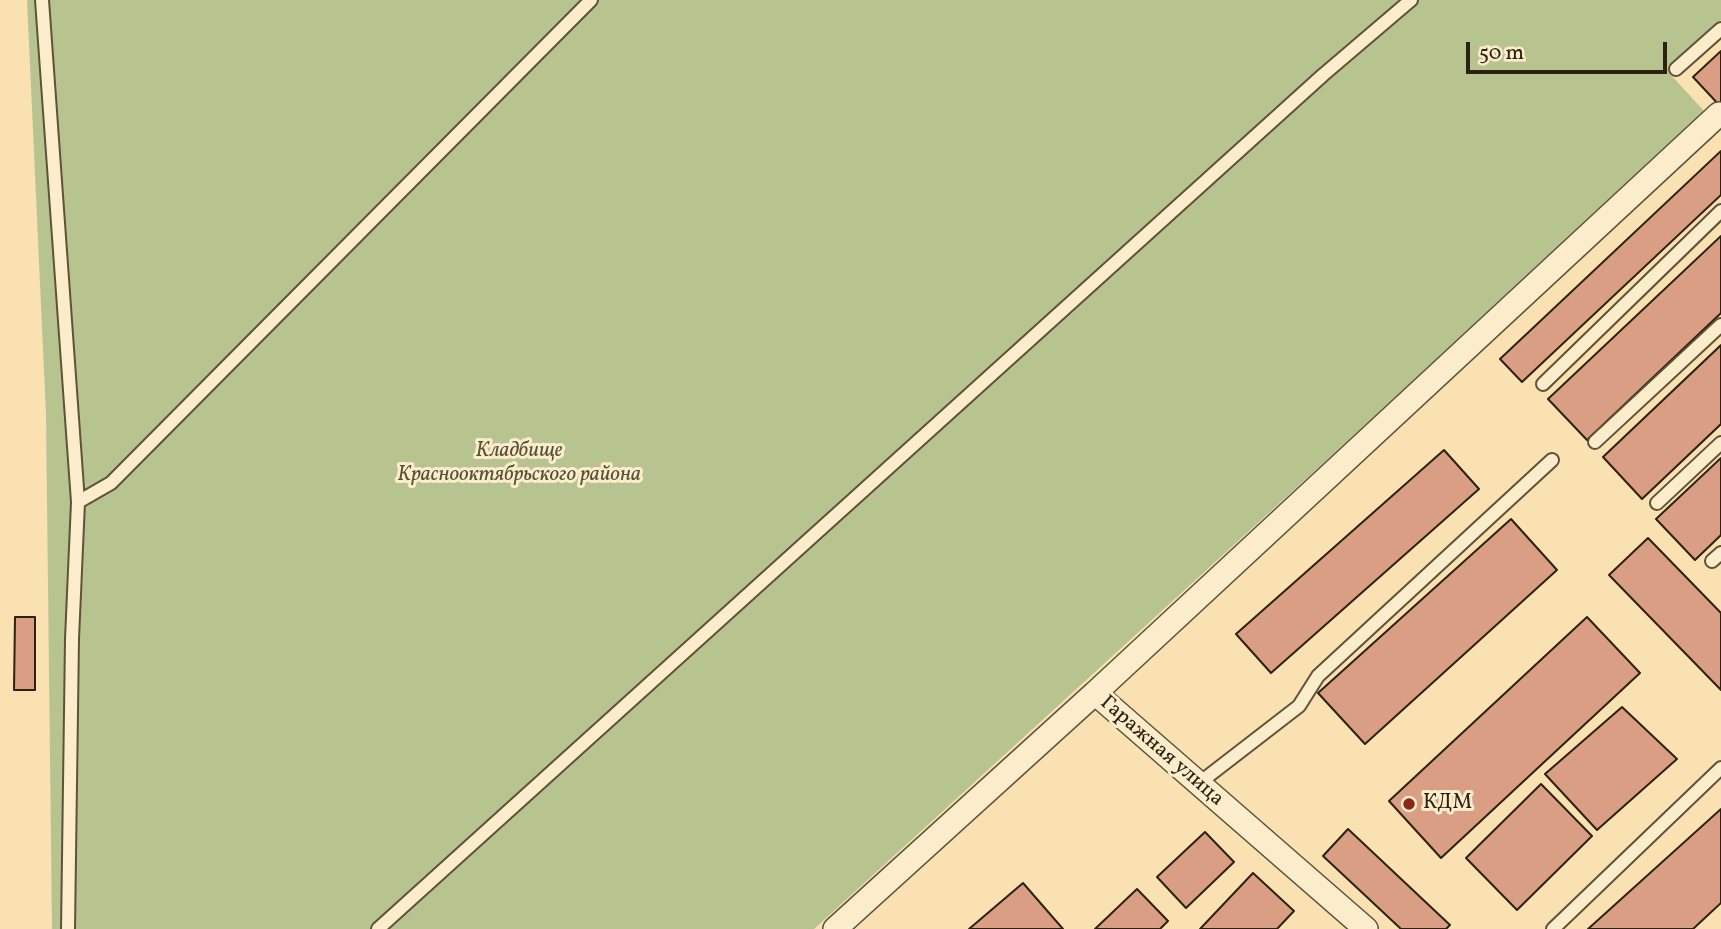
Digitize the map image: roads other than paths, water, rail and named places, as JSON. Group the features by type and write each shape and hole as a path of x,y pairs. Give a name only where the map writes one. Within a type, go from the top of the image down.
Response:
{"street":[{"path":"1095,693 1690,140 1720,119"},
{"name":"Гаражная улица","path":"835,929 1095,693 1366,929"}],"lane":[{"path":"42,0 78,502 72,639 68,929"},
{"path":"78,502 111,483 591,0"},
{"path":"378,929 1323,75 1411,0"},
{"path":"1676,69 1721,29"},
{"path":"1543,384 1721,211"},
{"path":"1595,442 1721,326"},
{"path":"1657,503 1721,443"},
{"path":"1198,783 1299,706 1318,676 1552,460"},
{"path":"1553,929 1721,768"}],"place":[{"name":"КДМ","path":"1409,804"}],"park label":[{"name":"Кладбище Краснооктябрьского района","path":"519,464"}]}
